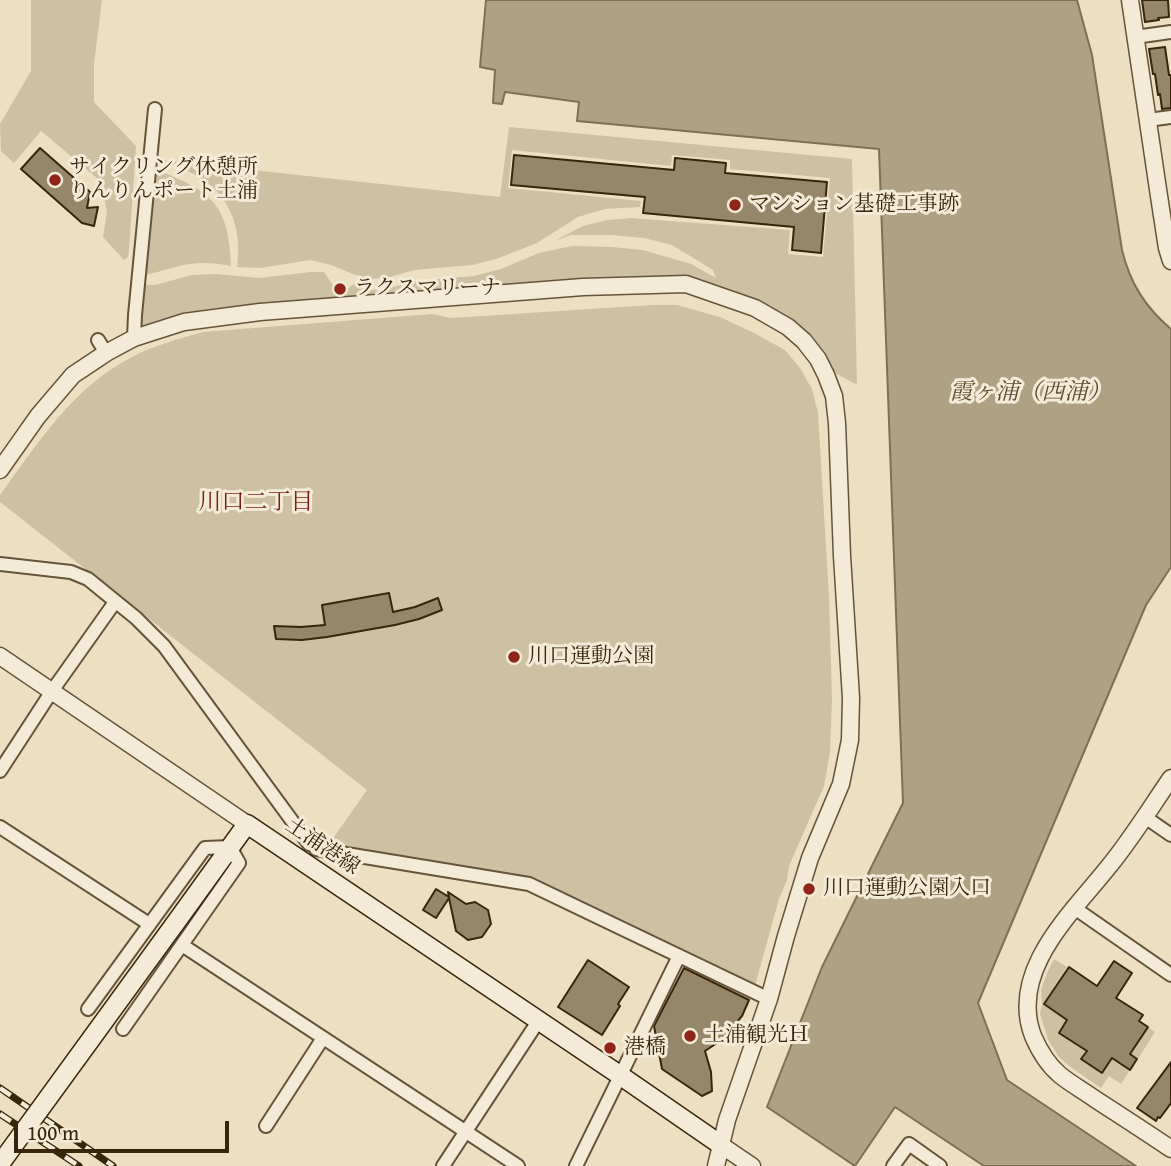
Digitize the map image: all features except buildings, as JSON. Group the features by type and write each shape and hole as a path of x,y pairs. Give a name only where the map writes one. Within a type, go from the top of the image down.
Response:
{"main road":[{"path":"0,1164 247,824"},
{"name":"土浦港線","path":"247,824 721,1145"}],"street":[{"path":"1130,0 1147,120 1165,195 1171,261"},
{"path":"1135,37 1171,32"},
{"path":"134,338 155,109"},
{"path":"1147,120 1171,117"},
{"path":"0,470 38,416 102,346 184,323 260,312 583,287 686,284 755,307 788,327 804,341 818,359 834,396 851,698 850,740 841,784 810,858 769,999 728,1116 716,1166"},
{"path":"0,564 71,572 88,579 136,618 164,646 312,846 529,884 769,999"},
{"path":"0,771 115,602"},
{"path":"0,656 247,824"},
{"path":"1171,778 1110,865 1073,907 1048,944 1035,967 1029,985 1027,1010 1037,1047 1060,1075 1171,1149"},
{"path":"1144,817 1171,835"},
{"path":"0,827 149,924"},
{"path":"88,1009 205,848 230,847 239,863 123,1030"},
{"path":"1073,907 1171,975"},
{"path":"182,945 518,1166"},
{"path":"576,1166 679,957"},
{"path":"443,1166 539,1020"},
{"path":"266,1126 323,1038"},
{"path":"893,1166 909,1144 940,1166"},
{"path":"721,1145 746,1163"}],"shaded area":[{"path":"31,0 102,0 94,64 94,102 136,146 129,250 128,257 124,260 103,237 107,211 104,184 41,131 14,163 1,151 0,124 31,71"},
{"path":"509,127 852,159 857,385 830,370 822,356 720,288 582,281 137,333 141,283 155,285 192,275 260,278 324,272 339,294 354,284 371,290 415,281 474,276 501,269 539,253 572,246 643,250 691,264 716,278 713,270 672,245 644,238 571,235 554,241 583,226 607,220 631,218 790,230 788,254 823,257 830,178 730,169 730,160 672,155 671,166 512,150 508,188 641,201 640,207 605,209 578,217 537,243 473,265 414,270 370,279 310,260 260,268 237,267 234,222 221,197 200,177 153,161 500,197"},
{"path":"152,168 188,183 212,201 226,226 231,266 196,263 142,275"},
{"name":"川口運動公園","path":"677,305 720,317 785,350 812,389 818,413 829,597 832,699 830,752 824,786 789,866 755,986 532,880 329,844 367,790 0,502 0,495 43,436 74,400 111,369 149,349 176,340 203,332 432,314 451,318"},
{"path":"1054,959 1067,967 1043,1004 1066,1020 1059,1033 1086,1051 1081,1060 1101,1073 1112,1058 1130,1070 1121,1084 1109,1076 1101,1088 1059,1057 1048,1040 1040,1014 1041,990"},
{"path":"1148,1027 1155,1032 1138,1059 1122,1049 1133,1050"}],"water":[{"name":"霞ヶ浦（西浦）","path":"486,0 1077,0 1092,55 1125,262 1140,294 1171,329 1171,567 1146,605 978,1003 1007,1080 1136,1166 984,1166 895,1107 855,1166 767,1107 822,967 903,803 879,149 577,121 579,102 505,92 502,104 493,103 495,70 480,67"}],"railway":[{"path":"0,1088 113,1166"},
{"path":"0,1114 79,1166"}],"place":[{"name":"サイクリング休憩所 りんりんポート土浦","path":"55,180"},
{"name":"マンション基礎工事跡","path":"735,205"},
{"name":"ラクスマリーナ","path":"340,289"},
{"name":"川口運動公園","path":"514,657"},
{"name":"川口運動公園入口","path":"809,889"},
{"name":"土浦観光Ｈ","path":"690,1036"},
{"name":"港橋","path":"610,1048"}],"district":[{"name":"川口二丁目","path":"256,503"}]}
